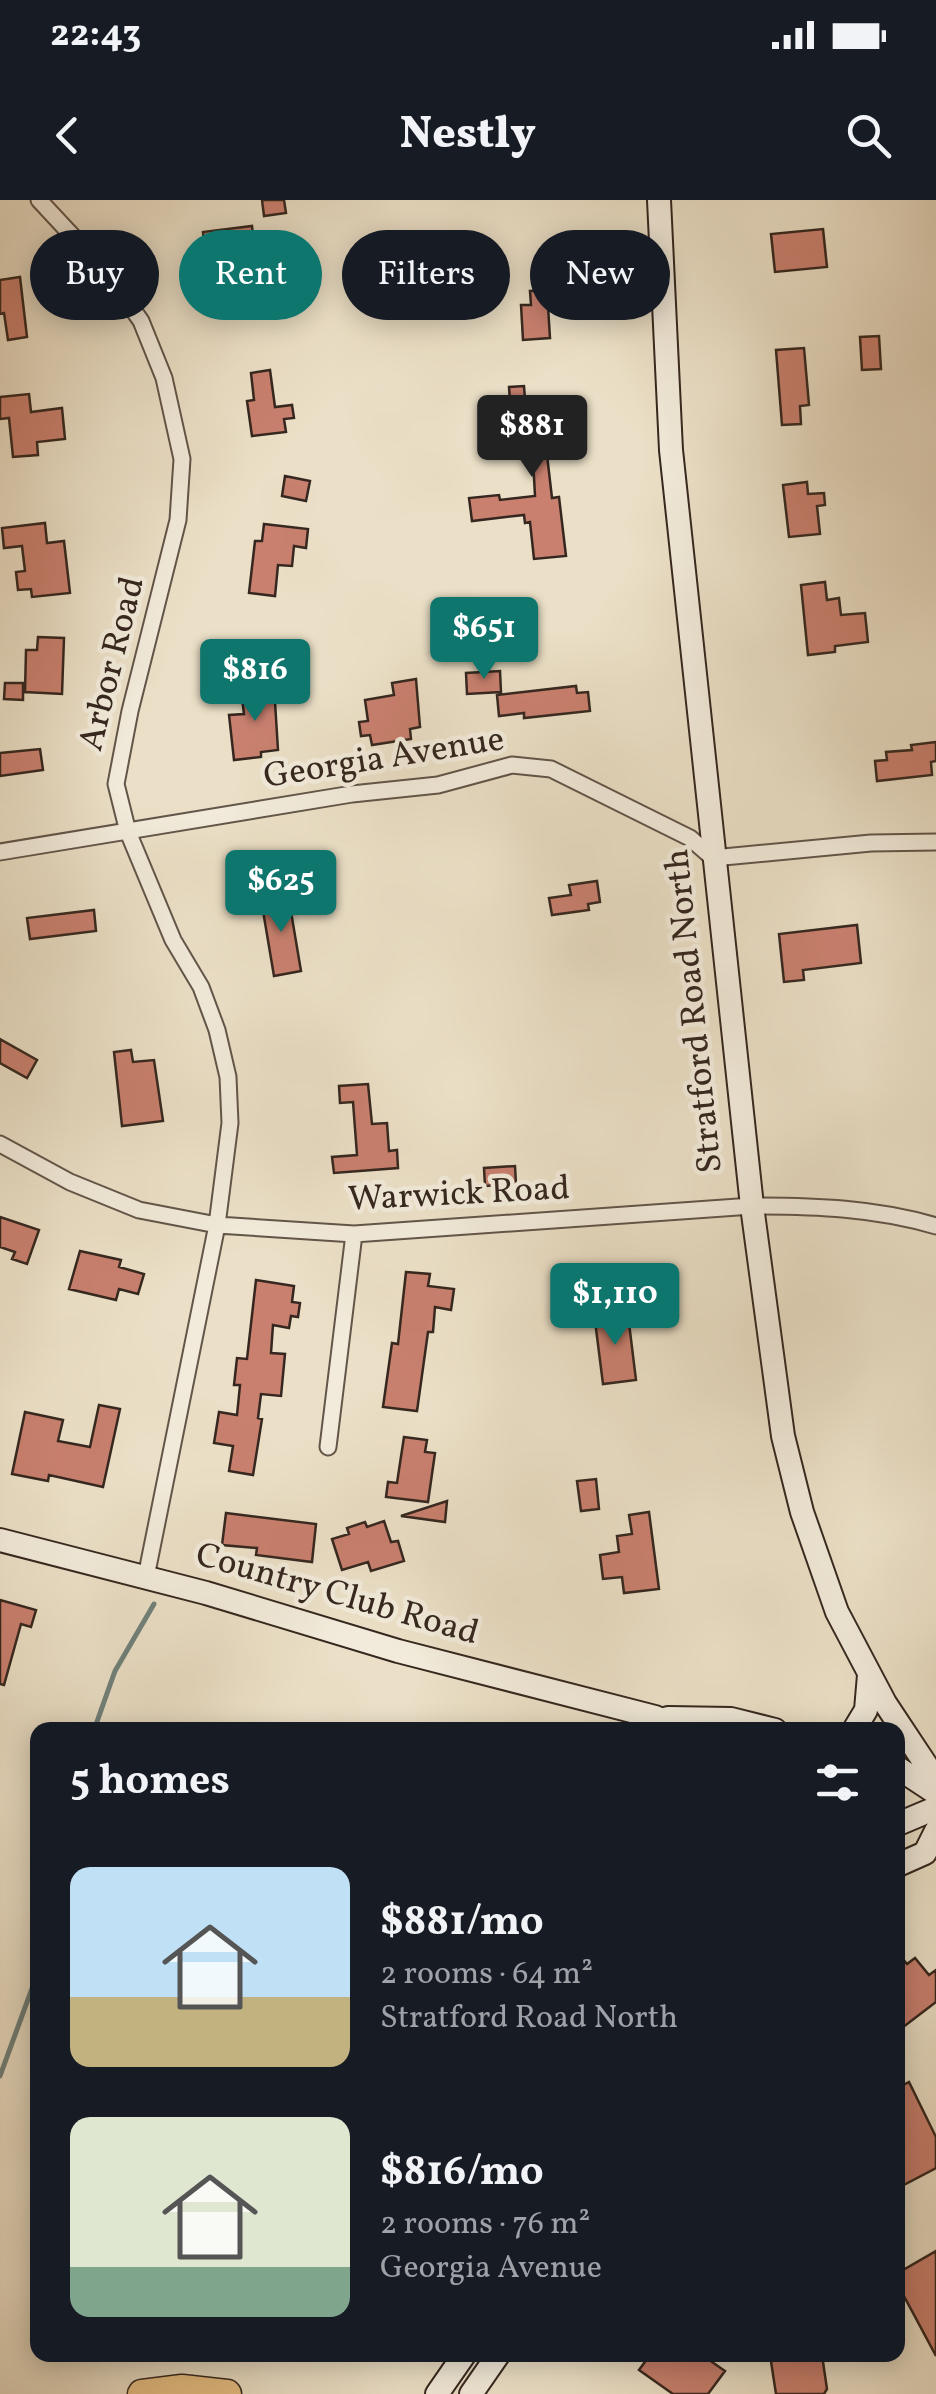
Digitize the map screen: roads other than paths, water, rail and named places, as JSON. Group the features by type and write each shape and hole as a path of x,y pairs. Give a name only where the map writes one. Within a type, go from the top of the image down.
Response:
{"highway":[{"path":"142,2394 182,2389 226,2394"}],"main road":[{"name":"Stratford Road North","path":"659,200 670,445 713,858 776,1392 792,1474 824,1578 868,1675 898,1722"},
{"name":"Country Club Road","path":"0,1540 667,1722"},
{"path":"859,1722 866,1710 868,1675"},
{"name":"Country Club Road","path":"654,1717 743,1722"},
{"name":"Stratford Road North","path":"905,1732 936,1780"},
{"path":"905,1773 936,1796"},
{"path":"905,1790 936,1796"},
{"path":"905,1821 936,1808"},
{"path":"905,1862 925,1852 936,1831"},
{"path":"437,2394 459,2362"},
{"path":"472,2394 493,2362"}],"street":[{"name":"Arbor Road","path":"38,200 106,273 141,321 164,378 182,460 181,505 171,556 116,784 128,832 172,940 202,988 217,1030 228,1077 230,1123 217,1225 146,1578"},
{"name":"Georgia Avenue","path":"0,852 352,794 438,785 512,765 551,769 690,838 713,858"},
{"path":"713,858 936,842"},
{"name":"Warwick Road","path":"0,1144 70,1182 139,1210 217,1225 354,1234 752,1206 816,1206 896,1214 936,1226"},
{"path":"328,1447 354,1234"}],"waterway":[{"path":"97,1722 115,1671 154,1604"},
{"path":"0,2076 30,1994"}]}
